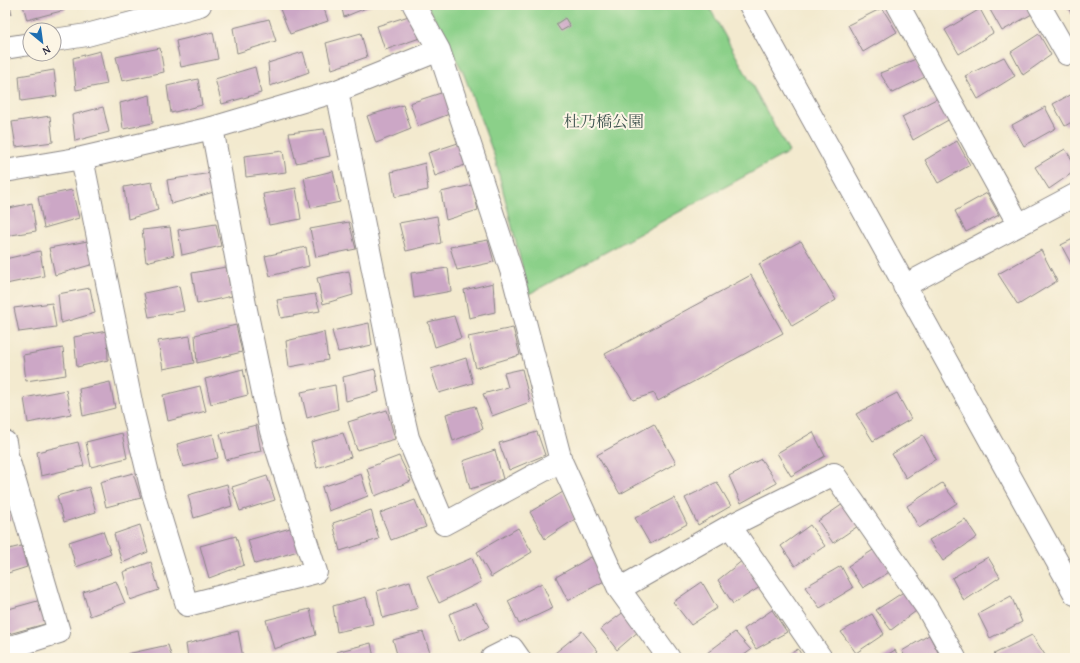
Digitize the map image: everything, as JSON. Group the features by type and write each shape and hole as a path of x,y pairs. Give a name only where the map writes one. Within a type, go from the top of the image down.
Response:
{"street":[{"path":"62,39 88,35 200,5"},
{"path":"414,5 439,50 513,276 561,462 619,590 669,658"},
{"path":"750,5 1075,594"},
{"path":"898,5 1018,225"},
{"path":"1039,5 1066,54 1075,49"},
{"path":"5,48 22,45"},
{"path":"5,171 82,158 212,128 337,91 439,50"},
{"path":"337,91 406,431 444,524 561,462"},
{"path":"82,158 146,469 187,605 316,572 271,432 243,297 212,128"},
{"path":"904,286 1075,195"},
{"path":"5,442 7,455 58,632 5,648"},
{"path":"619,590 730,526 834,474 928,608 955,658"},
{"path":"730,526 821,658"},
{"path":"492,658 512,648 519,658"}],"green space":[{"name":"杜乃橋公園","path":"427,5 708,5 789,152 529,294 494,155 463,72"}],"building":[{"path":"5,5 10,5 12,14 5,15"},
{"path":"23,5 65,5 65,10 27,20"},
{"path":"294,5 323,5 328,21 290,34 280,9"},
{"path":"341,5 373,5 344,17"},
{"path":"995,5 1026,5 1032,14 1002,31 989,8"},
{"path":"1066,5 1075,5 1075,19"},
{"path":"882,8 897,32 863,52 848,25"},
{"path":"980,9 993,33 959,54 945,30"},
{"path":"412,15 420,38 385,50 377,26"},
{"path":"565,18 570,26 561,31 556,24"},
{"path":"269,19 276,41 237,53 233,28"},
{"path":"213,32 218,59 181,67 176,41"},
{"path":"361,33 367,57 332,69 326,43"},
{"path":"1039,34 1051,55 1023,75 1011,52"},
{"path":"160,48 164,72 122,81 116,57"},
{"path":"100,51 107,84 76,90 73,58"},
{"path":"303,52 309,72 270,86 268,63"},
{"path":"1004,57 1015,76 978,99 965,76"},
{"path":"916,59 925,77 892,93 880,73"},
{"path":"255,67 261,93 222,104 215,79"},
{"path":"54,70 57,96 21,101 19,76"},
{"path":"198,79 202,105 171,113 167,86"},
{"path":"444,92 452,113 418,126 410,103"},
{"path":"1075,92 1075,120 1065,126 1053,104"},
{"path":"150,95 153,123 123,129 120,103"},
{"path":"938,98 950,119 913,140 902,117"},
{"path":"403,105 411,129 376,143 367,116"},
{"path":"103,107 109,132 75,141 72,115"},
{"path":"1045,107 1056,128 1024,146 1012,125"},
{"path":"50,116 53,142 16,147 12,122"},
{"path":"324,129 330,156 296,163 289,133"},
{"path":"957,141 970,165 938,183 925,160"},
{"path":"458,143 465,165 435,176 428,153"},
{"path":"1065,149 1075,164 1075,171 1049,189 1035,167"},
{"path":"283,151 286,172 246,177 244,156"},
{"path":"425,163 428,190 395,197 391,172"},
{"path":"333,171 340,202 311,208 304,178"},
{"path":"211,173 214,192 171,204 167,180"},
{"path":"152,182 158,210 128,219 124,187"},
{"path":"472,185 478,210 446,220 441,192"},
{"path":"296,188 301,219 269,225 263,194"},
{"path":"72,190 79,218 44,228 38,197"},
{"path":"987,193 999,215 966,232 955,211"},
{"path":"32,203 36,231 5,236 5,209"},
{"path":"437,216 441,243 406,251 399,223"},
{"path":"349,222 356,249 316,257 310,229"},
{"path":"216,224 221,246 182,255 178,230"},
{"path":"170,227 174,255 146,262 142,230"},
{"path":"1075,238 1075,266 1073,267 1061,245"},
{"path":"488,240 494,262 457,270 450,247"},
{"path":"88,241 94,264 55,275 49,248"},
{"path":"801,241 836,300 792,326 759,264"},
{"path":"306,247 309,266 270,276 265,256"},
{"path":"1041,250 1057,281 1018,305 998,274"},
{"path":"40,251 44,276 6,284 5,259"},
{"path":"226,267 232,296 197,304 192,273"},
{"path":"448,268 451,291 414,298 411,273"},
{"path":"349,271 353,295 323,304 317,278"},
{"path":"751,275 783,333 658,401 654,393 633,400 605,354"},
{"path":"493,283 495,312 469,318 464,290"},
{"path":"179,286 184,311 149,317 144,293"},
{"path":"90,288 95,313 61,323 58,294"},
{"path":"315,294 320,311 281,318 277,300"},
{"path":"52,303 56,327 19,332 14,308"},
{"path":"454,316 461,338 435,347 428,322"},
{"path":"369,323 372,345 338,352 332,331"},
{"path":"236,325 242,352 197,363 195,335"},
{"path":"513,328 520,355 476,368 468,337"},
{"path":"107,331 108,360 77,367 74,337"},
{"path":"324,332 328,360 289,367 286,341"},
{"path":"190,336 194,363 163,369 158,341"},
{"path":"63,348 66,375 26,381 23,355"},
{"path":"466,358 473,383 439,393 431,369"},
{"path":"243,369 248,395 211,404 205,379"},
{"path":"375,369 379,392 346,401 343,377"},
{"path":"522,369 530,402 492,416 483,394 508,387 504,373"},
{"path":"110,382 115,408 83,416 79,389"},
{"path":"335,385 338,409 307,418 301,392"},
{"path":"200,386 206,411 168,421 163,395"},
{"path":"66,390 71,414 28,423 24,398"},
{"path":"897,393 911,419 873,441 856,414"},
{"path":"475,406 483,429 453,441 446,414"},
{"path":"387,410 395,439 357,450 348,422"},
{"path":"654,424 676,463 620,494 597,455"},
{"path":"256,425 261,451 226,460 220,434"},
{"path":"537,432 545,455 509,470 499,443"},
{"path":"813,432 825,456 791,476 777,453"},
{"path":"122,433 127,458 91,467 86,442"},
{"path":"343,433 351,457 317,468 311,442"},
{"path":"213,434 218,458 183,467 177,444"},
{"path":"923,435 936,459 906,478 892,454"},
{"path":"78,442 84,466 41,476 37,452"},
{"path":"495,450 503,479 470,489 463,461"},
{"path":"399,456 411,481 375,496 367,468"},
{"path":"761,459 777,483 741,503 729,476"},
{"path":"133,473 141,498 106,507 100,482"},
{"path":"361,474 368,496 329,511 322,487"},
{"path":"267,476 275,500 240,511 232,487"},
{"path":"717,482 731,506 698,525 685,498"},
{"path":"942,483 957,503 919,528 907,506"},
{"path":"227,484 232,506 194,518 188,495"},
{"path":"89,487 96,512 64,522 57,496"},
{"path":"563,492 575,519 545,539 530,512"},
{"path":"5,495 11,520 5,521"},
{"path":"674,498 687,524 650,544 635,518"},
{"path":"415,500 426,527 391,540 380,513"},
{"path":"846,502 861,524 833,543 818,521"},
{"path":"371,510 379,539 340,551 333,523"},
{"path":"965,519 977,537 943,561 929,540"},
{"path":"140,525 148,552 122,563 114,534"},
{"path":"810,525 825,546 795,566 781,546"},
{"path":"294,527 301,550 255,564 248,540"},
{"path":"518,528 532,552 491,577 477,552"},
{"path":"103,531 111,554 76,567 69,542"},
{"path":"236,536 244,565 209,578 200,546"},
{"path":"21,546 27,567 5,574 5,550"},
{"path":"878,547 891,571 863,588 848,566"},
{"path":"591,557 606,580 568,601 556,577"},
{"path":"988,557 1000,577 964,601 952,578"},
{"path":"472,558 481,582 439,603 427,577"},
{"path":"743,560 760,587 733,604 718,580"},
{"path":"151,562 159,590 130,600 123,572"},
{"path":"841,566 853,588 820,608 805,587"},
{"path":"116,581 125,603 90,616 83,592"},
{"path":"410,581 418,608 383,618 377,591"},
{"path":"702,582 717,608 691,625 673,602"},
{"path":"542,583 553,608 519,624 508,601"},
{"path":"908,589 920,608 891,630 876,610"},
{"path":"1011,596 1022,622 990,638 978,614"},
{"path":"366,597 373,624 337,632 333,606"},
{"path":"41,600 45,624 5,635 5,610"},
{"path":"476,603 489,627 459,641 449,614"},
{"path":"310,609 316,635 274,649 266,620"},
{"path":"772,610 787,632 756,649 744,629"},
{"path":"625,611 640,630 617,650 601,629"},
{"path":"872,614 884,634 856,653 841,632"},
{"path":"238,631 243,658 188,658 186,644"},
{"path":"582,631 598,651 590,658 558,658 555,653"},
{"path":"423,632 431,656 426,658 398,658 393,640"},
{"path":"735,632 751,650 740,658 711,658 707,653"},
{"path":"929,635 941,658 906,658 902,651"},
{"path":"1032,635 1047,658 997,658 994,654"},
{"path":"371,643 374,658 337,658 336,652"},
{"path":"168,645 172,658 129,658 127,654"},
{"path":"798,649 803,658 783,658"},
{"path":"895,650 899,658 882,658"}]}
